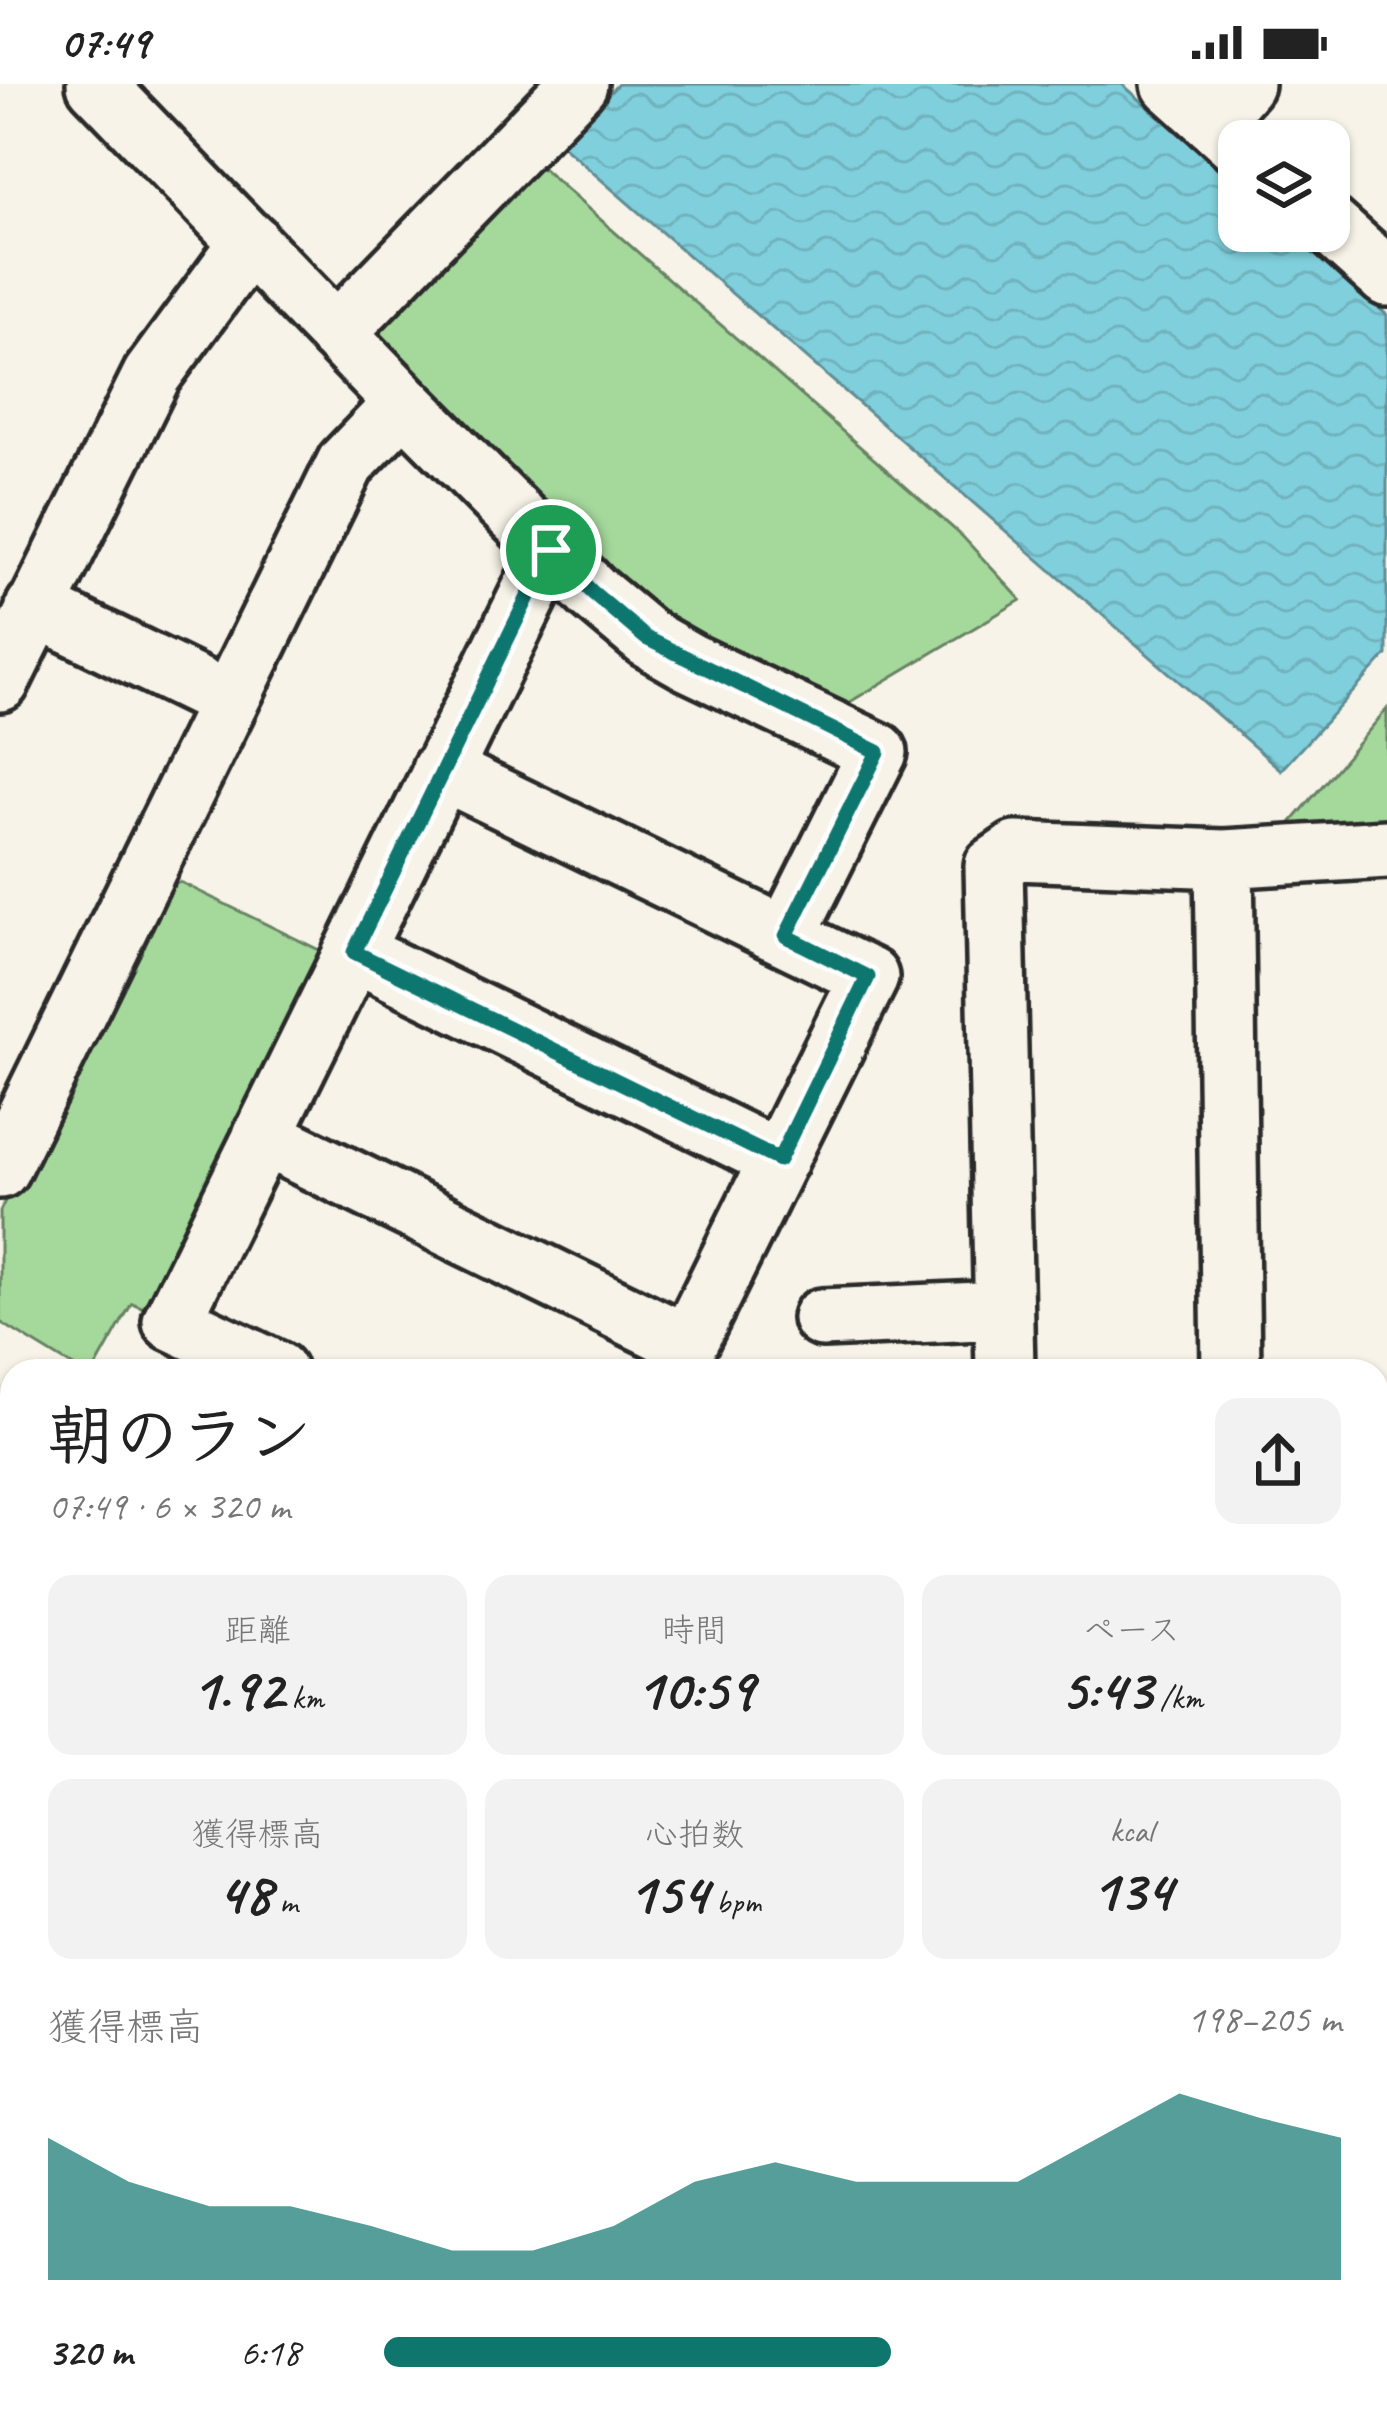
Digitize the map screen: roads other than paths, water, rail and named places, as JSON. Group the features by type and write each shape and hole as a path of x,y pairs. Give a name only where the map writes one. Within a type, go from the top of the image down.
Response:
{"street":[{"path":"96,84 592,592 646,638 878,752 786,936"},
{"path":"337,333 578,84"},
{"path":"0,682 152,375 250,241"},
{"path":"1350,244 1387,277"},
{"path":"0,1169 346,463 404,403"},
{"path":"251,1359 172,1322 551,550"},
{"path":"35,608 228,701"},
{"path":"262,1136 680,1357 779,1160 868,977 441,770"},
{"path":"1005,1359 994,866 1016,851 1224,859 1387,850"},
{"path":"1224,859 1231,1359"},
{"path":"354,952 779,1160"},
{"path":"822,1318 1003,1310"}],"water":[{"path":"618,84 1122,84 1218,168 1218,252 1315,252 1387,315 1387,655 1281,770 560,144"}]}
